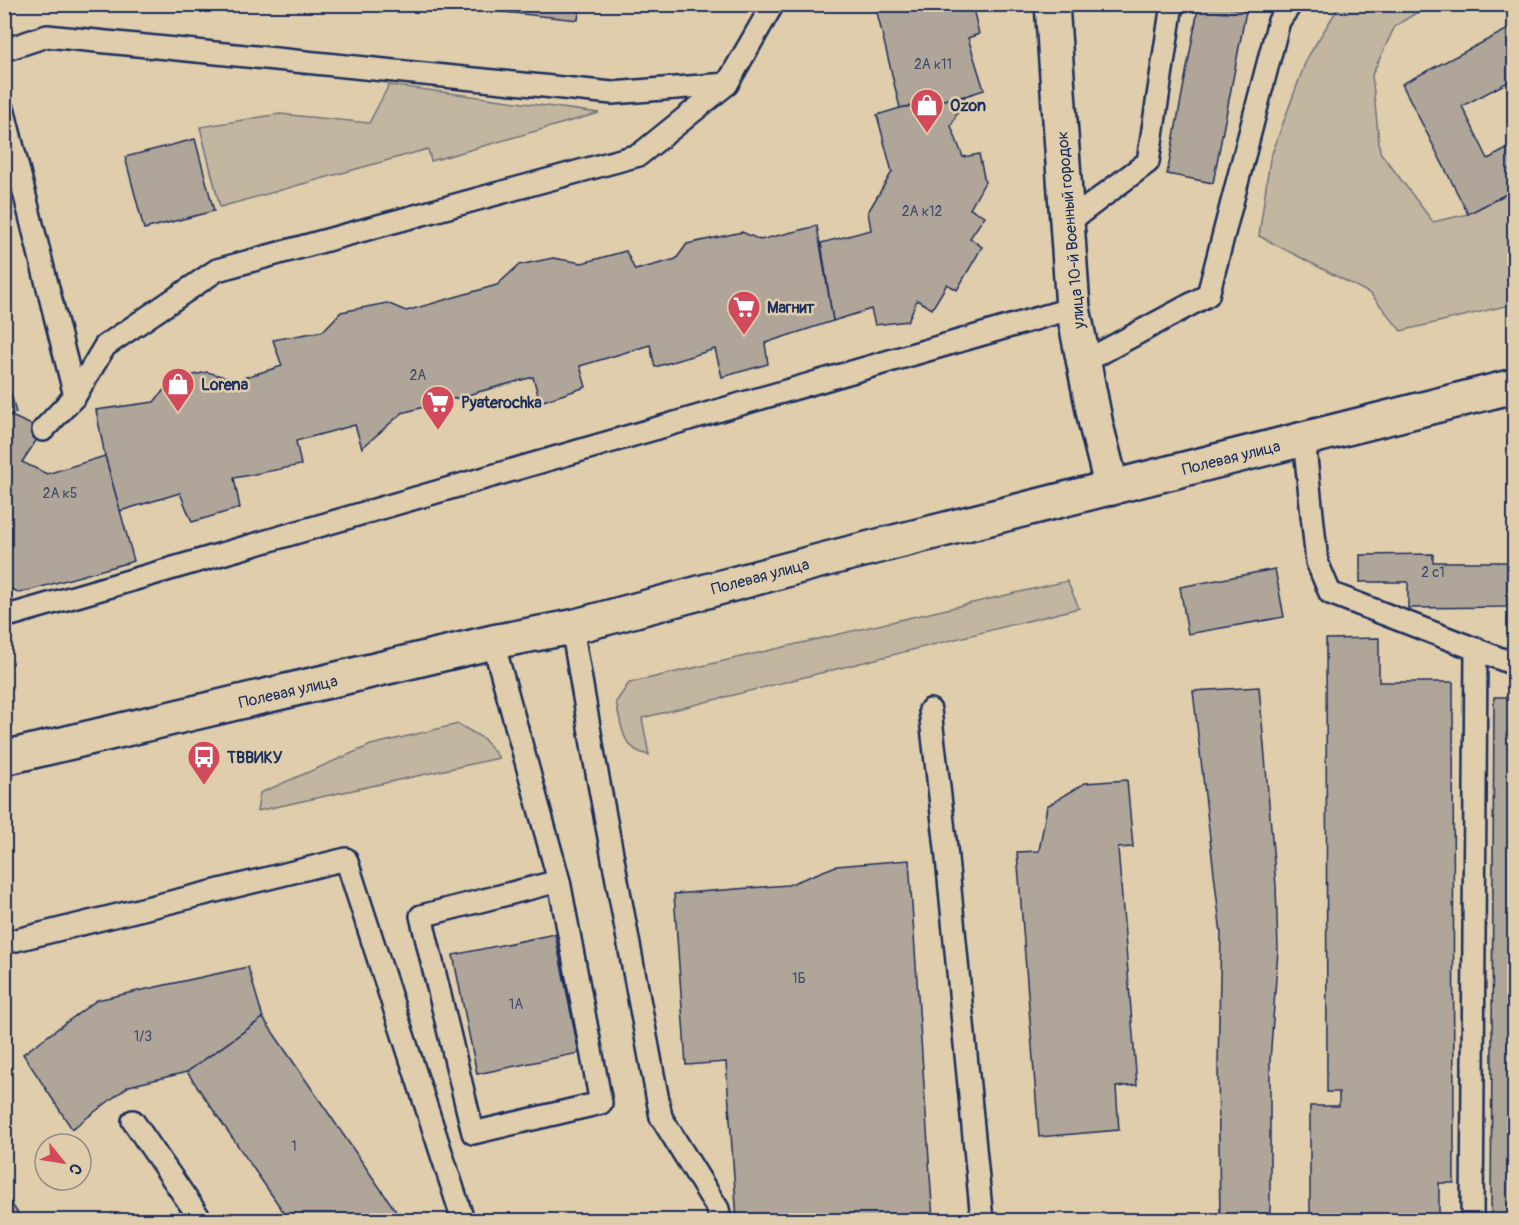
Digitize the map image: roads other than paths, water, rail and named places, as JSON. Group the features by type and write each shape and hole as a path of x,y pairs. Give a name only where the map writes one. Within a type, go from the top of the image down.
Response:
{"street":[{"name":"улица 10-й Военный городок","path":"1052,4 1073,308 1096,425 1112,488"},
{"name":"Полевая улица","path":"4,758 493,642 572,627 826,559 1515,386"}],"lane":[{"path":"43,430 75,396 105,346 217,270 639,155 727,84 773,4"},
{"path":"1067,223 1148,162 1172,4"},
{"path":"1084,362 1208,295 1280,10"},
{"path":"4,50 47,36 612,93 727,84"},
{"path":"4,112 75,396"},
{"path":"4,617 1073,308"},
{"path":"1304,439 1317,562 1330,593 1515,664"},
{"path":"572,627 661,1117 718,1209 720,1221"},
{"path":"493,642 559,881 601,1103 473,1133 421,916 559,881"},
{"path":"1472,1221 1476,649"},
{"path":"930,710 947,860 981,1221"},
{"path":"4,943 346,859 463,1221"},
{"path":"133,1121 201,1221"}],"place":[{"name":"Ozon","path":"927,134"},
{"name":"Магнит","path":"744,336"},
{"name":"Lorena","path":"178,413"},
{"name":"Pyaterochka","path":"438,431"},
{"name":"ТВВИКУ","path":"204,786"}]}
